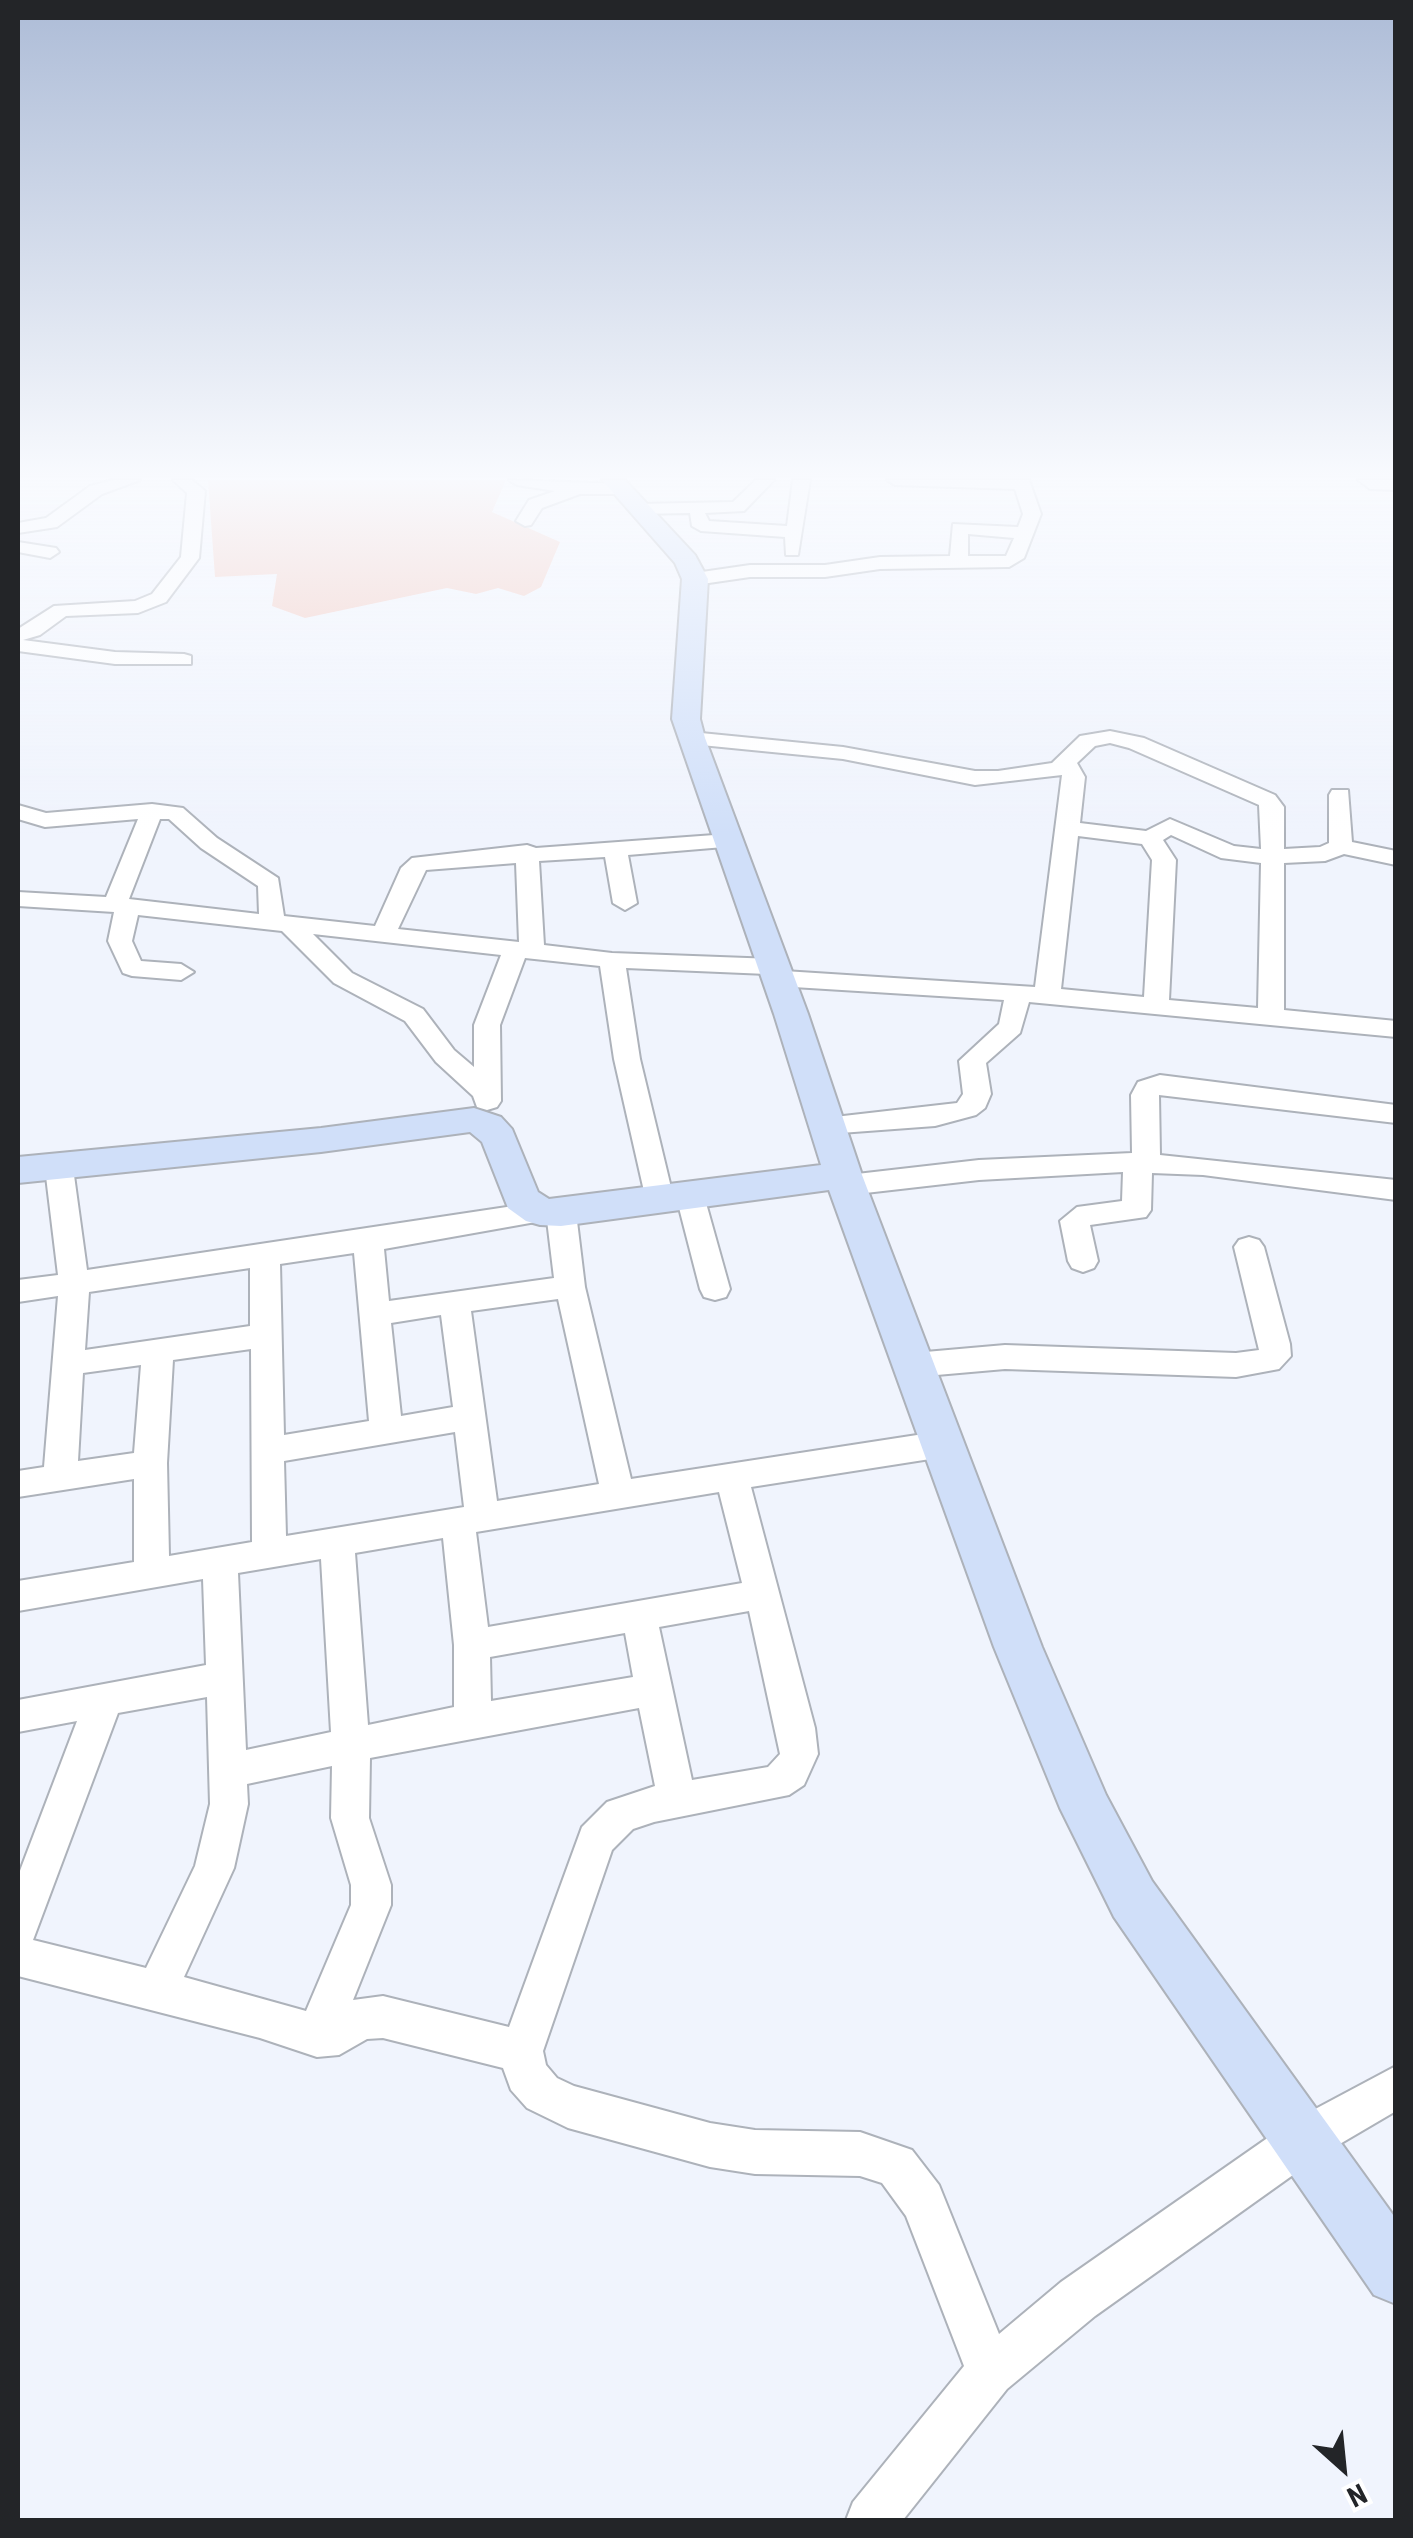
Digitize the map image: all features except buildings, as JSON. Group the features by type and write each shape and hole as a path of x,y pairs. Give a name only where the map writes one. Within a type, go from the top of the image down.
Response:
{"street":[{"path":"18,636 33,631 61,610 138,607 158,598"},
{"path":"698,598 686,719 691,738 846,1180 1018,1647 1086,1808 1133,1899 1396,2274"},
{"path":"18,644 114,658 184,660"},
{"path":"691,738 843,753 975,778 1046,774 1067,764 1088,741 1110,737 1136,743 1252,794 1272,804 1271,1017"},
{"path":"1047,996 1074,777 1067,764"},
{"path":"1340,795 1340,846"},
{"path":"152,810 121,906 120,941 132,968 181,972"},
{"path":"18,812 53,820 152,810 183,817 209,843 270,883 282,926 343,978 414,1016 487,1110 522,1199 550,1212"},
{"path":"1068,828 1150,838 1170,826 1217,850 1271,857 1325,854 1340,846 1396,858"},
{"path":"1150,838 1164,860 1156,1006"},
{"path":"383,936 414,868 420,863 527,852 728,841"},
{"path":"615,847 625,903"},
{"path":"487,1110 486,1025 524,951 527,852"},
{"path":"18,899 121,906 612,960 1396,1029"},
{"path":"612,960 628,1059 675,1198 715,1289"},
{"path":"827,1124 934,1117 966,1109 975,1102 976,1094 972,1060 1012,1027 1018,993"},
{"path":"1083,1261 1075,1222 1087,1214 1136,1210 1148,1088 1160,1084 1396,1114"},
{"path":"18,1170 320,1140 474,1120 487,1110"},
{"path":"18,1290 550,1212 978,1170 1142,1163 1220,1168 1396,1190"},
{"path":"60,1168 74,1282 60,1477"},
{"path":"550,1212 618,1494"},
{"path":"368,1241 386,1432"},
{"path":"914,1365 1005,1356 1236,1365 1268,1362 1274,1356 1274,1344 1249,1247"},
{"path":"265,1256 269,1554"},
{"path":"375,1314 570,1287"},
{"path":"455,1302 470,1417 473,1720"},
{"path":"67,1364 266,1335"},
{"path":"152,1572 150,1463 158,1353"},
{"path":"267,1451 470,1417"},
{"path":"18,1596 618,1494 943,1444"},
{"path":"18,1484 150,1463"},
{"path":"732,1476 799,1754 791,1773 775,1784 677,1800 621,1815 596,1840 522,2051 526,2074 542,2093 568,2106 710,2145 755,2152 860,2154 896,2166 922,2201 990,2372"},
{"path":"317,2036 371,1905 370,1885 350,1818 351,1747 337,1543"},
{"path":"157,1990 214,1868 224,1834 230,1770 220,1561"},
{"path":"472,1645 762,1594"},
{"path":"639,1615 677,1800"},
{"path":"18,1716 226,1678"},
{"path":"230,1770 473,1720 655,1690"},
{"path":"18,1927 104,1703"},
{"path":"18,1956 157,1990 317,2036 339,2034 360,2018 383,2017 522,2051"},
{"path":"871,2520 990,2372 1078,2299 1305,2140 1396,2088"}],"shaded area":[{"path":"273,598 398,598 305,618 272,606"}]}
